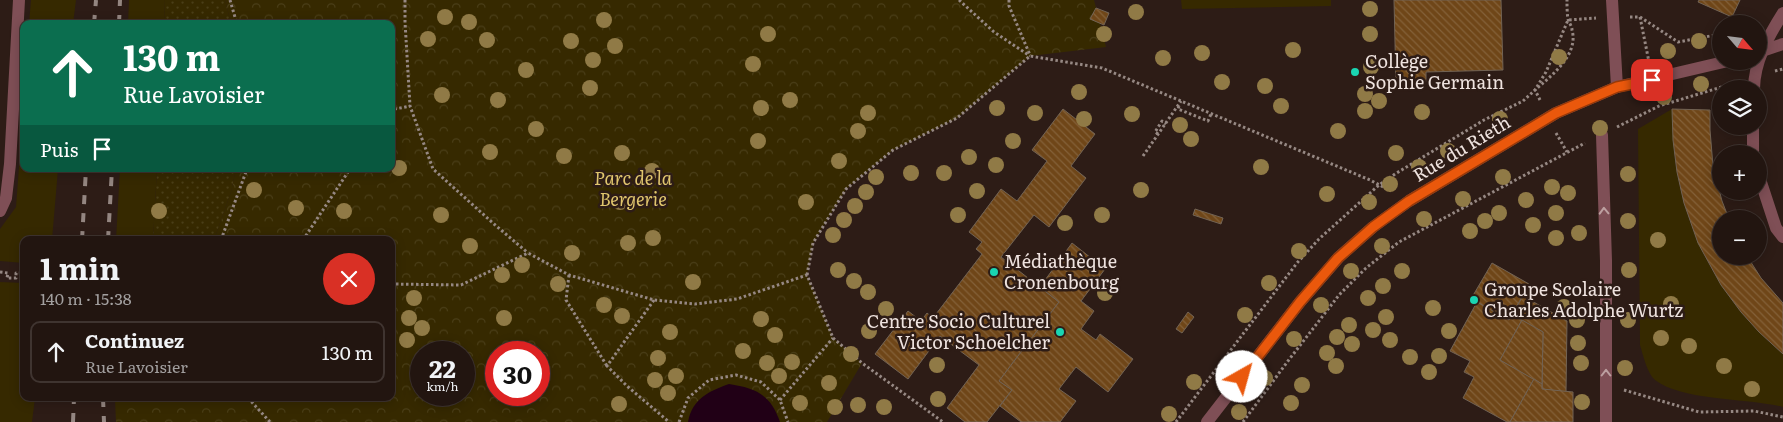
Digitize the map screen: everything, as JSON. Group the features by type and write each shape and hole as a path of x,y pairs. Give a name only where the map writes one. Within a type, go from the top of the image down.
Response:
{"street":[{"path":"0,211 6,198 10,164 18,0"},
{"path":"1612,0 1617,87"},
{"path":"1768,38 1783,13"},
{"path":"1768,49 1783,44"},
{"name":"Rue du Rieth","path":"1208,422 1300,302 1338,258 1373,227 1409,201 1556,113 1617,87 1712,65"},
{"path":"1602,135 1606,261 1606,422"},
{"path":"1767,200 1776,228 1783,237"}],"path":[{"path":"230,0 236,20"},
{"path":"405,0 410,106 433,169 528,253 569,276 654,300 695,304 737,299 807,276"},
{"path":"959,0 994,32 1030,56 1102,68 1370,180 1409,201"},
{"path":"1009,0 1009,6 1030,56"},
{"path":"1535,90 1552,76 1570,51 1573,40 1568,20 1567,0"},
{"path":"943,422 862,363 833,338 807,276 813,244 846,189 893,150 957,118 1030,56"},
{"path":"1761,80 1783,69"},
{"path":"1243,422 1339,295 1366,268 1399,242 1660,106 1712,93"},
{"path":"1182,101 1178,109 1208,121 1211,114"},
{"path":"1143,156 1182,101"},
{"path":"395,109 410,106"},
{"path":"222,236 246,172"},
{"path":"307,236 348,172"},
{"path":"395,284 461,285 528,253"},
{"path":"0,272 8,273 7,278 16,278 16,273 20,273"},
{"path":"569,276 566,300 607,366 669,422"},
{"path":"607,366 654,300"},
{"path":"780,400 833,338"},
{"path":"680,422 688,398 710,380 736,375 761,382 780,400 788,422"},
{"path":"1606,385 1699,412 1754,411 1783,417"},
{"path":"251,401 270,422"}],"green space":[{"path":"31,0 76,0 74,20 29,20"},
{"path":"129,0 165,0 164,20 128,20"},
{"path":"165,0 225,0 230,20 164,20"},
{"name":"Parc de la Bergerie","path":"225,0 1094,0 1106,47 1030,56 957,118 893,150 846,189 813,243 807,275 833,338 862,363 827,422 116,422 115,401 395,401 395,236 215,236 231,192 235,172 395,172 395,20 230,20"},
{"path":"1181,0 1331,0 1331,6 1182,9"},
{"path":"1672,109 1676,165 1691,225 1701,249 1728,295 1763,336 1783,354 1783,407 1681,392 1655,380 1646,364 1640,345 1638,129"},
{"path":"20,154 20,172 58,172 52,236 20,236 20,263 0,261 0,229 16,207"},
{"path":"120,172 157,172 153,236 116,236"},
{"path":"157,172 235,172 231,192 215,236 153,236"},
{"path":"0,282 20,283 20,401 35,401 32,422 0,422"}],"shaded area":[{"path":"729,384 747,388 761,394 772,405 780,422 688,422 693,407 702,397"}],"building":[{"path":"1394,0 1501,0 1503,70 1426,72 1426,82 1419,82 1420,86 1396,86"},
{"path":"1699,0 1740,0 1733,15 1727,15 1698,2"},
{"path":"1096,8 1109,13 1104,25 1090,19"},
{"name":"Médiathèque Cronenbourg","path":"1063,109 1095,134 1071,166 1086,178 1049,227 1034,215 1001,257 1059,302 999,381 1012,390 987,422 965,422 947,408 979,365 940,336 908,379 875,354 908,311 921,321 927,313 933,318 982,254 976,249 982,242 969,232 1001,189 1017,201 1047,161 1032,150"},
{"path":"1672,109 1710,110 1712,200 1722,200 1726,210 1712,210 1712,265 1753,265 1761,278 1783,303 1783,354 1741,312 1721,285 1698,243 1684,203 1677,172"},
{"path":"1195,209 1223,218 1221,224 1193,215"},
{"name":"Centre Socio Culturel Victor Schoelcher","path":"1072,243 1105,269 1081,301 1094,311 1081,329 1096,340 1100,334 1133,359 1108,392 1076,367 1059,389 1076,401 1060,422 1021,422 1000,406 1012,390 999,381 1059,302 1040,287"},
{"path":"1492,263 1529,284 1509,320 1471,299"},
{"path":"1523,296 1567,321 1566,392 1542,389 1543,332 1512,315"},
{"path":"1477,302 1509,320 1512,315 1522,320 1500,360 1534,379 1510,422 1463,398 1474,377 1464,372 1470,361 1450,351"},
{"path":"1188,312 1194,317 1182,333 1176,329"},
{"path":"1522,320 1543,332 1542,384 1500,360"},
{"path":"1534,379 1542,384 1542,389 1573,392 1573,422 1510,422"}],"railway":[{"path":"94,20 96,0"},
{"path":"119,20 120,0"},
{"path":"82,236 86,172"},
{"path":"108,236 112,172"},
{"path":"73,422 74,401"},
{"path":"103,401 104,422"}],"place":[{"name":"Collège Sophie Germain","path":"1355,72"},
{"name":"Médiathèque Cronenbourg","path":"994,272"},
{"name":"Groupe Scolaire Charles Adolphe Wurtz","path":"1474,300"},
{"name":"Centre Socio Culturel Victor Schoelcher","path":"1060,332"}],"route":[{"path":"1242,377 1300,302 1338,258 1373,227 1409,201 1556,113 1617,87 1652,80"}]}
